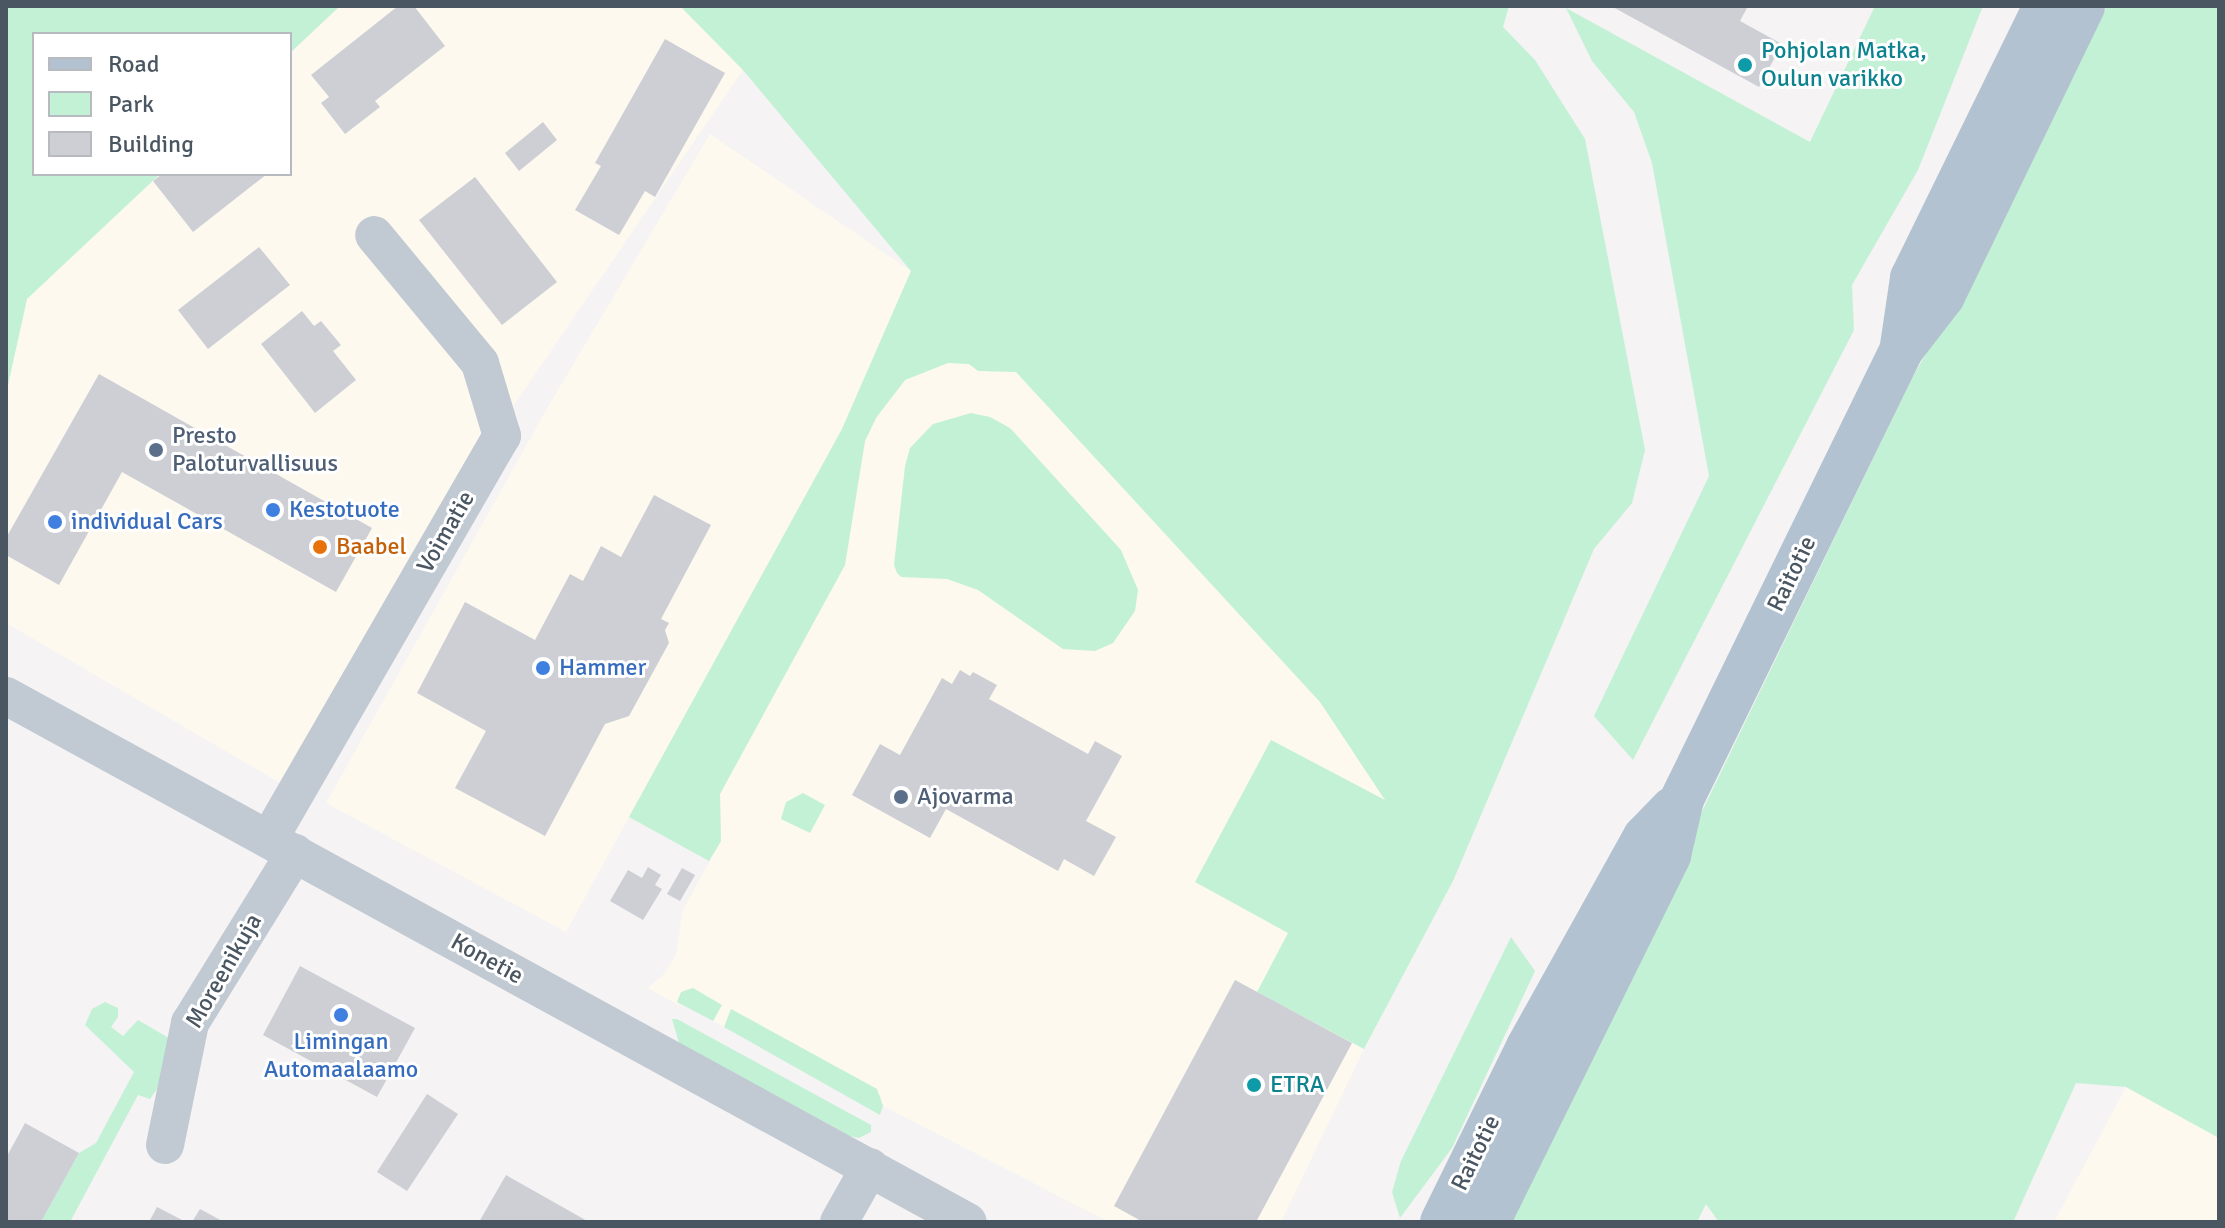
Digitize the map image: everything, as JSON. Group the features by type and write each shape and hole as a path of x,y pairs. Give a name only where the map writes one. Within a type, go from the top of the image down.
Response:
{"main road":[{"name":"Raitotie","path":"1902,349 1912,278 2045,6"},
{"name":"Raitotie","path":"1488,1222 1669,855 1682,799 1902,349 1943,296 2083,6"},
{"name":"Raitotie","path":"1442,1222 1528,1047 1637,850 1645,837 1682,799"}],"street":[{"name":"Voimatie","path":"282,846 502,436 480,363 374,235"},
{"name":"Konetie","path":"6,696 968,1222"},
{"name":"Moreenikuja","path":"165,1145 190,1023 282,846"},
{"path":"839,1222 870,1167"}],"shaded area":[{"path":"340,6 680,6 743,70 434,522 282,784 6,623 6,394 27,299 158,176 292,176 292,51"},
{"path":"710,134 911,271 842,429 566,932 326,803 545,412"},
{"path":"948,363 969,364 979,371 1016,372 1320,702 1387,802 1453,881 1364,1049 1281,1222 1109,1222 883,1106 881,1096 731,1009 724,1027 713,1021 721,1005 677,1002 680,1006 648,988 664,974 676,955 683,910 721,841 720,794 845,565 865,441 876,418 905,380"},
{"path":"2126,1087 2219,1138 2219,1222 2054,1222"}],"green space":[{"path":"6,6 340,6 292,51 292,32 32,32 32,176 158,176 27,299 6,394"},
{"path":"680,6 1509,6 1503,27 1535,60 1585,139 1645,450 1632,503 1594,549 1453,881 1364,1049 1257,992 1288,933 1195,882 1271,740 1385,800 1320,702 1016,372 978,371 969,364 948,363 905,380 876,418 865,441 845,565 720,794 721,841 709,861 629,817 842,429 911,271 743,70"},
{"path":"1875,6 1983,6 1918,170 1852,285 1854,330 1633,760 1594,716 1709,476 1652,163 1634,112 1592,61 1566,8 1810,142"},
{"path":"2107,6 2219,6 2219,1138 2126,1087 2076,1083 2014,1220 1719,1222 1706,1204 1697,1222 1503,1222 1911,380 2012,203"},
{"path":"971,413 990,417 1010,428 1121,550 1138,590 1135,611 1113,643 1095,651 1063,649 978,590 947,579 901,577 897,573 894,565 905,466 910,448 933,424"},
{"path":"803,793 825,805 810,833 781,819 786,802"},
{"path":"1511,937 1535,971 1452,1148 1400,1218 1392,1192 1401,1161"},
{"path":"693,988 722,1005 713,1021 677,1002 681,992"},
{"path":"105,1002 118,1008 118,1017 111,1027 123,1036 138,1020 179,1044 169,1072 150,1099 138,1095 70,1222 41,1222 79,1153 96,1143 134,1072 85,1025 92,1009"},
{"path":"731,1009 877,1089 883,1106 880,1115 724,1027"},
{"path":"672,1019 871,1125 871,1132 859,1138 850,1136 679,1043"}],"building":[{"path":"398,6 414,6 445,46 375,101 380,107 345,134 321,103 329,97 311,75"},
{"name":"Pohjolan Matka, Oulun varikko","path":"1611,6 1748,6 1740,21 1782,44 1759,87"},
{"path":"665,39 725,73 655,197 645,191 619,235 575,210 601,166 595,163"},
{"path":"543,122 557,140 519,171 505,153"},
{"path":"159,176 264,176 193,232 153,181"},
{"path":"475,177 557,282 502,325 419,220"},
{"path":"259,247 290,285 208,349 178,310"},
{"path":"302,311 314,326 321,321 341,345 333,351 356,380 315,413 261,344"},
{"path":"99,374 372,528 336,592 122,472 59,585 6,555 6,538"},
{"name":"Hammer","path":"654,495 711,525 661,619 669,623 665,630 669,643 629,716 605,724 545,836 455,788 486,731 417,693 465,602 535,640 570,574 583,581 601,546 621,557"},
{"path":"960,670 970,676 973,672 997,685 989,699 1088,754 1095,741 1122,756 1086,821 1116,837 1094,876 1064,859 1058,871 946,809 930,838 852,795 880,744 900,755 942,678 952,684"},
{"path":"648,867 661,875 655,885 662,889 643,920 610,901 628,870 642,878"},
{"path":"682,868 695,875 680,901 667,894"},
{"path":"300,966 415,1028 377,1097 263,1035"},
{"name":"ETRA","path":"1235,980 1352,1043 1256,1222 1143,1222 1114,1206"},
{"path":"427,1094 458,1114 407,1191 377,1172"},
{"path":"25,1123 79,1153 41,1222 6,1222 6,1158"},
{"path":"506,1175 589,1222 479,1222"},
{"path":"157,1207 186,1222 149,1222"},
{"path":"200,1209 224,1222 192,1222"}],"place":[{"name":"Pohjolan Matka, Oulun varikko","path":"1745,65"},
{"name":"Presto Paloturvallisuus","path":"156,450"},
{"name":"Kestotuote","path":"273,510"},
{"name":"individual Cars","path":"55,522"},
{"name":"Baabel","path":"320,547"},
{"name":"Hammer","path":"543,668"},
{"name":"Ajovarma","path":"901,797"},
{"name":"Limingan Automaalaamo","path":"341,1015"},
{"name":"ETRA","path":"1254,1085"}]}
